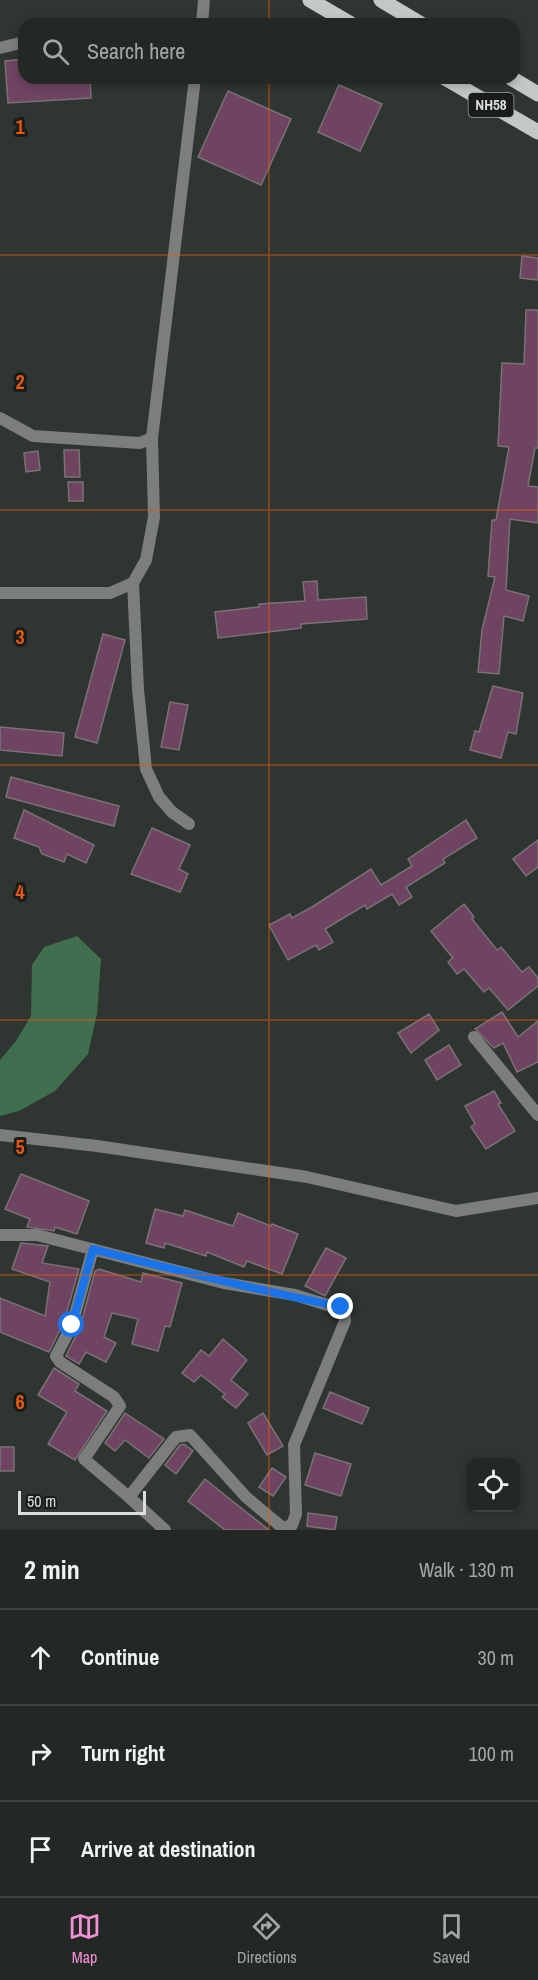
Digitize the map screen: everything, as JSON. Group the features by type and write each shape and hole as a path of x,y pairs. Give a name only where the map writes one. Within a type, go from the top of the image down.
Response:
{"main road":[{"path":"310,0 341,18"},
{"path":"381,0 411,18"},
{"name":"NH58","path":"520,83 538,94"},
{"name":"NH58","path":"455,84 538,132"}],"street":[{"path":"202,18 204,0"},
{"path":"0,48 18,44"},
{"path":"189,824 172,812 159,796 146,769 138,688 133,583 146,560 154,517 152,438 194,84"},
{"path":"0,418 33,436 140,443 152,438"},
{"path":"0,593 110,593 133,583"},
{"path":"474,1037 538,1115"},
{"path":"0,1135 97,1146 307,1177 456,1211 538,1198"},
{"path":"0,1235 37,1235 224,1284 295,1295 344,1310 345,1321 294,1445 296,1514 292,1527 283,1528 246,1497 190,1435 176,1437 129,1497"},
{"path":"93,1249 72,1325 56,1356 118,1402 120,1406 84,1459 165,1530"}],"shaded area":[{"path":"77,936 101,959 97,1014 88,1054 55,1091 19,1111 0,1116 0,1060 16,1041 31,1016 32,965 44,947"}],"building":[{"path":"18,60 18,84 90,84 91,98 8,103 5,61"},
{"path":"339,85 382,104 360,151 318,132"},
{"path":"228,91 291,119 261,185 198,157"},
{"path":"522,256 538,258 538,280 520,278"},
{"path":"526,310 538,310 538,448 535,448 528,486 538,487 538,523 510,519 506,590 529,596 523,621 504,616 499,674 478,672 482,630 495,577 488,576 492,520 496,520 509,447 498,446 502,363 524,364"},
{"path":"64,450 79,450 80,477 65,477"},
{"path":"38,451 40,470 26,472 24,453"},
{"path":"68,482 83,482 83,501 69,501"},
{"path":"317,581 318,600 366,597 367,619 301,624 301,628 218,638 215,612 259,607 259,604 305,601 303,582"},
{"path":"103,634 125,640 97,743 75,737"},
{"path":"493,686 523,693 516,734 508,732 501,758 470,750 475,731 479,732"},
{"path":"170,702 188,705 179,750 161,747"},
{"path":"0,727 64,733 62,756 0,750"},
{"path":"11,777 119,806 114,826 6,797"},
{"path":"24,810 94,845 86,863 67,854 64,862 42,854 39,847 14,838"},
{"path":"466,820 477,838 443,859 445,863 406,887 412,897 399,905 392,894 367,909 365,905 325,929 333,942 319,950 316,945 288,960 269,925 290,914 292,918 371,869 381,885 412,866 408,859"},
{"path":"152,828 190,845 179,869 188,874 180,892 131,874"},
{"path":"538,840 538,867 526,876 513,859"},
{"path":"464,904 474,917 472,919 497,950 501,947 522,972 529,967 538,978 538,986 508,1010 489,988 484,992 464,969 457,974 448,962 453,958 431,931"},
{"path":"502,1012 518,1037 538,1021 538,1062 517,1072 503,1043 494,1048 475,1029"},
{"path":"429,1014 439,1030 411,1053 398,1033"},
{"path":"449,1045 461,1065 437,1080 425,1060"},
{"path":"494,1091 501,1103 498,1104 515,1131 486,1149 471,1127 475,1124 465,1106"},
{"path":"21,1174 89,1201 77,1234 55,1227 54,1231 27,1227 30,1219 5,1209"},
{"path":"155,1209 183,1216 185,1210 233,1226 238,1213 298,1234 282,1274 247,1261 244,1267 207,1252 206,1256 165,1243 164,1248 146,1243"},
{"path":"21,1243 48,1246 42,1263 79,1269 64,1322 49,1352 0,1332 0,1298 45,1316 50,1282 12,1269"},
{"path":"326,1248 346,1258 325,1296 305,1286"},
{"path":"99,1269 141,1282 143,1273 182,1283 170,1327 165,1326 158,1351 132,1344 138,1319 112,1313 104,1337 116,1343 106,1362 86,1352 79,1364 66,1356 80,1327 95,1271"},
{"path":"223,1339 247,1360 231,1380 248,1394 236,1408 222,1397 225,1394 201,1375 194,1382 182,1373 201,1350 209,1356"},
{"path":"54,1368 79,1384 75,1391 107,1411 75,1460 48,1444 67,1412 38,1395"},
{"path":"330,1392 369,1408 362,1424 323,1408"},
{"path":"125,1413 164,1439 149,1458 125,1440 115,1451 105,1443"},
{"path":"263,1413 283,1446 267,1455 248,1423"},
{"path":"184,1444 193,1451 176,1474 165,1465 180,1445"},
{"path":"0,1447 14,1447 14,1471 0,1471"},
{"path":"315,1453 351,1464 341,1496 305,1485"},
{"path":"272,1468 286,1477 273,1496 259,1487"},
{"path":"205,1479 269,1530 225,1530 188,1501"},
{"path":"308,1513 337,1517 335,1530 307,1526"}],"route":[{"path":"72,1325 93,1249 224,1284 295,1295 341,1307"}]}
